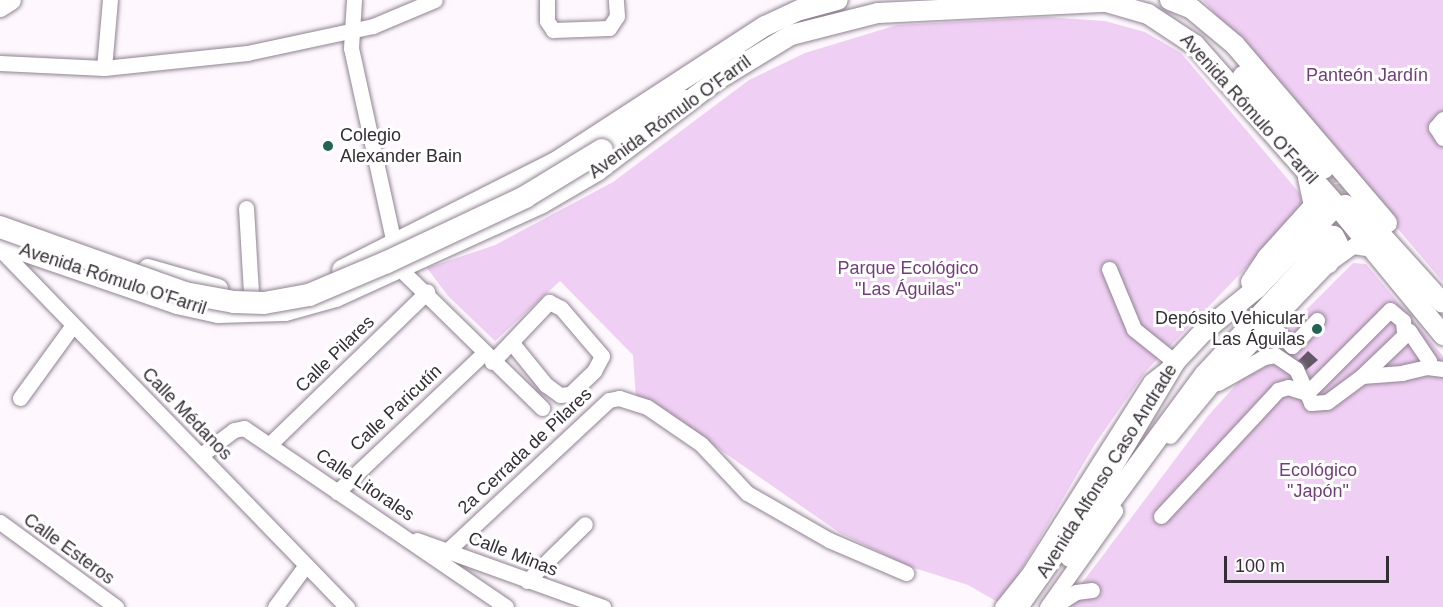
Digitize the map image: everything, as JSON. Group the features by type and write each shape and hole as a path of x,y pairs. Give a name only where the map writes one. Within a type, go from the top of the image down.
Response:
{"highway":[{"path":"0,226 185,293 234,302 264,303 318,292 525,197 686,101"}],"main road":[{"path":"0,7 11,0"},
{"name":"Avenida Rómulo O'Farril","path":"0,218 201,286 251,292 310,284 556,162 765,26 800,10 838,0"},
{"path":"1168,0 1196,21 1315,171 1314,206 1267,258 1244,298"},
{"name":"Avenida Rómulo O'Farril","path":"1168,0 1192,9 1235,45 1410,249 1442,303"},
{"name":"Avenida Rómulo O'Farril","path":"0,243 177,304 218,313 267,314 304,307 336,297 515,216 597,171 686,101 765,49 818,26 878,13 1106,2 1148,14 1180,32 1315,171 1338,207 1443,335"},
{"path":"1338,207 1345,205 1363,215 1442,303"},
{"name":"Avenida Alfonso Caso Andrade","path":"1018,607 1088,507 1175,362 1305,241 1327,214 1338,207"},
{"path":"1305,241 1318,233 1334,236 1338,244 1326,255"},
{"path":"398,242 400,258 405,265"},
{"name":"Avenida Alfonso Caso Andrade","path":"1034,607 1149,457 1204,374 1326,255"}],"street":[{"path":"104,68 110,0"},
{"path":"354,0 351,32 398,242"},
{"path":"0,63 104,68 247,53 351,32 435,0"},
{"path":"548,0 547,21 553,30 609,28 617,16 616,0"},
{"path":"1443,119 1436,128 1443,138"},
{"path":"246,208 251,292"},
{"path":"1149,457 1212,385 1270,324 1326,255 1353,246 1373,249"},
{"name":"Calle Médanos","path":"0,249 347,607"},
{"path":"405,265 487,358 542,408"},
{"path":"1002,607 1045,548 1151,381 1175,362 1134,329 1109,269"},
{"name":"Calle Pilares","path":"270,444 427,292"},
{"name":"Calle Paricutín","path":"337,492 487,358 511,342 553,302 603,356 594,371 570,394 560,395 546,385 511,342"},
{"path":"1307,393 1390,310 1403,321 1404,333"},
{"path":"1270,324 1292,346 1317,320"},
{"path":"20,398 73,325"},
{"path":"1212,385 1275,355 1296,369 1311,403 1327,402 1362,376 1404,333 1412,332 1435,368"},
{"path":"1362,376 1435,368"},
{"path":"1161,516 1278,390 1288,387 1307,393"},
{"name":"2a Cerrada de Pilares","path":"448,550 609,400 619,398 647,407 701,444 747,493 829,540 906,573"},
{"name":"Calle Litorales","path":"201,455 240,428 270,444 506,607"},
{"path":"1047,607 1127,487"},
{"name":"Calle Esteros","path":"0,522 116,607"},
{"path":"527,581 585,524"},
{"name":"Calle Minas","path":"408,538 448,550 527,581 603,607"},
{"path":"275,607 306,565"},
{"path":"1053,607 1076,592 1092,590"}],"green space":[{"name":"Panteón Jardín","path":"1203,0 1443,0 1443,282 1227,28"},
{"name":"Parque Ecológico \"Las Águilas\"","path":"1047,17 1105,21 1145,32 1181,53 1302,196 1301,211 1146,371 1095,444 1001,604 968,585 908,566 840,533 657,406 636,399 633,355 560,281 495,341 448,296 427,268 495,245 613,182 749,80 805,53 897,25"},
{"name":"Ecológico \"Japón\"","path":"1353,263 1366,264 1443,356 1443,607 1064,607 1207,417 1277,339"}],"building":[{"path":"1308,351 1318,360 1305,371 1296,363"}],"tunnel":[{"path":"1324,169 1334,184 1336,214 1324,246"}],"place":[{"name":"Colegio Alexander Bain","path":"328,146"},
{"name":"Depósito Vehicular Las Águilas","path":"1317,329"}]}
